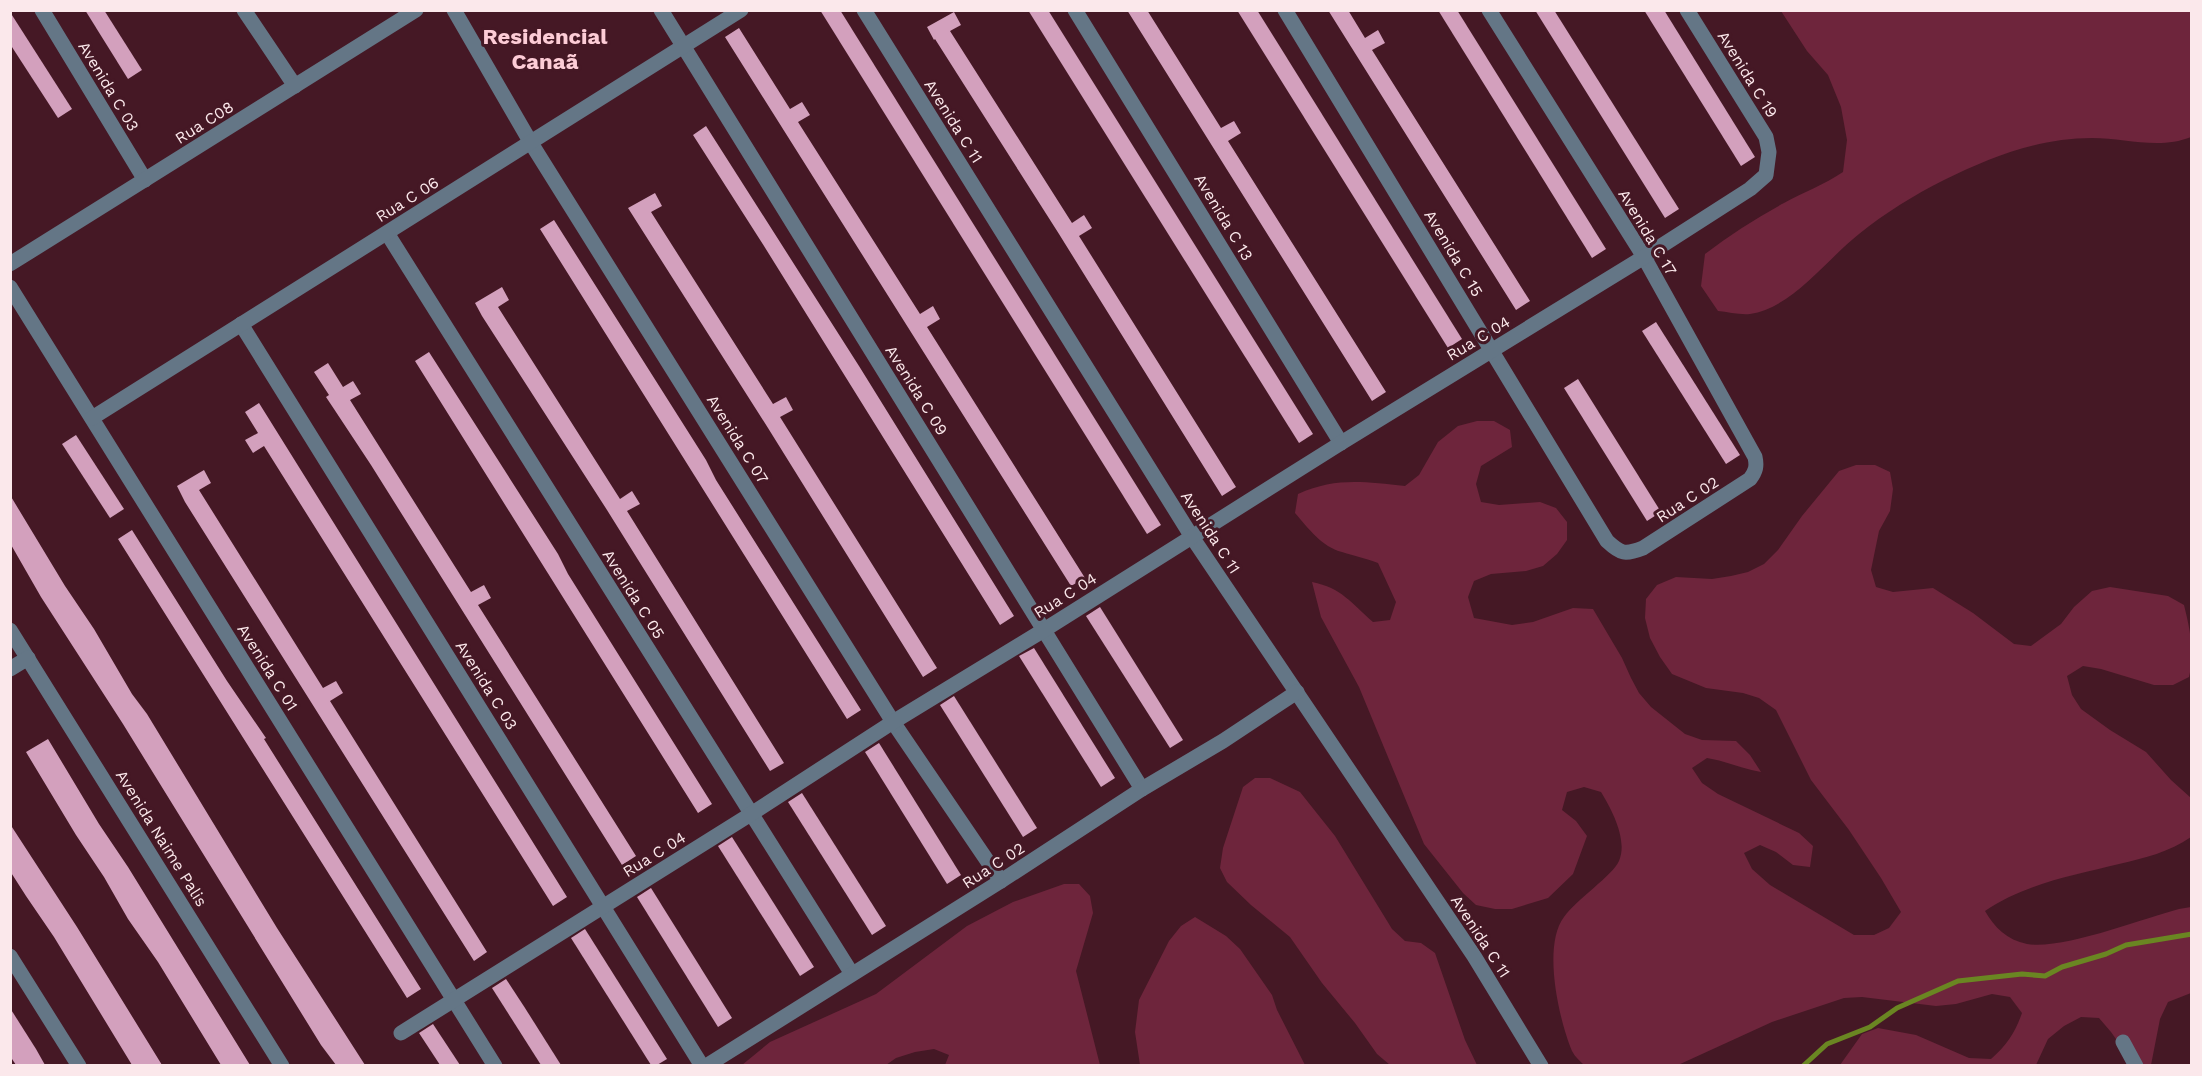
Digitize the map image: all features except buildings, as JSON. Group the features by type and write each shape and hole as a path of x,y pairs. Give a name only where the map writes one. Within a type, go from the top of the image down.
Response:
{"street":[{"name":"Avenida C 03","path":"42,10 145,180"},
{"path":"244,10 295,86"},
{"name":"Rua C08","path":"10,264 416,10"},
{"name":"Avenida C 07","path":"454,10 531,142 893,722 1001,881"},
{"name":"Avenida C 09","path":"661,10 1142,789"},
{"name":"Rua C 06","path":"92,418 741,10"},
{"name":"Avenida C 11","path":"864,10 1192,537 1474,956 1541,1065"},
{"name":"Avenida C 13","path":"1075,10 1341,442"},
{"name":"Avenida C 15","path":"1284,10 1607,540 1618,551 1629,553 1643,548"},
{"name":"Avenida C 17","path":"1489,10 1644,257 1755,457 1757,465 1750,479"},
{"name":"Avenida C 19","path":"1687,10 1766,137 1769,152 1766,175 1750,189"},
{"name":"Rua C 04","path":"401,1033 752,814 893,722 1750,189"},
{"name":"Avenida C 05","path":"387,233 852,975"},
{"name":"Avenida C 01","path":"10,287 495,1065"},
{"name":"Avenida C 03","path":"241,324 603,907 704,1065"},
{"name":"Rua C 02","path":"1643,548 1750,479"},
{"name":"Avenida Naime Palis","path":"10,630 282,1065"},
{"path":"10,669 28,658"},
{"name":"Rua C 02","path":"704,1065 852,975 1297,692"},
{"path":"10,956 78,1065"},
{"path":"2123,1042 2136,1065"}],"shaded area":[{"path":"1781,11 2191,11 2191,137 2167,143 2104,138 2072,139 2016,150 1944,180 1889,212 1847,244 1795,293 1780,302 1765,310 1750,314 1718,311 1701,286 1705,254 1763,215 1843,172 1847,140 1841,107 1828,75 1807,51"},
{"path":"1477,421 1494,421 1510,430 1512,447 1481,466 1476,484 1481,502 1499,505 1540,502 1556,508 1567,522 1567,540 1557,554 1543,566 1526,571 1491,574 1474,581 1468,597 1474,618 1512,625 1533,622 1573,608 1593,609 1622,658 1639,693 1651,707 1685,734 1702,740 1736,741 1750,755 1761,772 1707,758 1692,768 1702,783 1718,794 1799,833 1813,846 1810,867 1793,865 1776,852 1760,845 1744,853 1752,869 1770,885 1854,935 1874,935 1889,928 1901,912 1849,830 1811,780 1776,710 1759,698 1743,693 1706,688 1672,674 1650,638 1645,618 1646,599 1657,585 1676,577 1712,579 1731,576 1748,572 1764,564 1778,550 1839,471 1856,465 1875,465 1890,472 1893,489 1890,511 1879,531 1871,570 1876,587 1893,592 1933,588 1973,613 2014,644 2031,646 2061,624 2074,607 2092,591 2110,587 2168,596 2184,605 2192,650 2189,677 2173,685 2154,685 2083,666 2067,676 2072,695 2081,709 2146,752 2191,798 2191,837 2174,847 2147,857 2033,887 1985,911 2007,936 2027,944 2042,945 2102,933 2191,907 2191,993 2168,1002 2160,1019 2151,1065 2133,1063 2099,1018 2081,1017 2064,1026 2048,1039 2036,1065 1840,1065 1862,1034 1878,1028 1916,1035 1969,1058 1991,1059 2010,1038 2022,1013 2010,997 1992,994 1956,1004 1936,1006 1862,997 1844,998 1772,1022 1678,1065 1584,1065 1572,1051 1562,1021 1555,983 1554,946 1557,930 1564,917 1610,873 1619,861 1622,844 1618,825 1610,807 1601,792 1584,787 1567,792 1562,810 1576,821 1587,836 1573,874 1548,898 1512,909 1495,909 1476,905 1463,893 1424,844 1359,687 1321,617 1312,582 1339,592 1373,622 1390,620 1396,602 1378,563 1328,546 1295,513 1298,494 1325,485 1350,482 1405,486 1419,475 1438,442 1458,426"},
{"path":"1255,778 1270,778 1300,792 1335,836 1392,929 1405,941 1421,943 1435,953 1465,1040 1477,1065 1390,1065 1377,1054 1290,937 1227,882 1220,868 1223,848 1243,787"},
{"path":"1064,884 1079,884 1090,896 1093,913 1076,971 1100,1065 945,1065 949,1055 934,1049 896,1058 886,1065 742,1065 770,1042 876,994 967,926 1013,902"},
{"path":"1195,917 1226,936 1240,949 1272,995 1277,1010 1305,1065 1140,1065 1135,1032 1139,1000 1169,941 1181,926"}],"waterway":[{"path":"1803,1066 1827,1044 1870,1027 1897,1008 1958,981 2022,974 2045,976 2062,967 2106,954 2126,945 2192,934"}],"district":[{"name":"Residencial Canaã","path":"545,48"}]}
